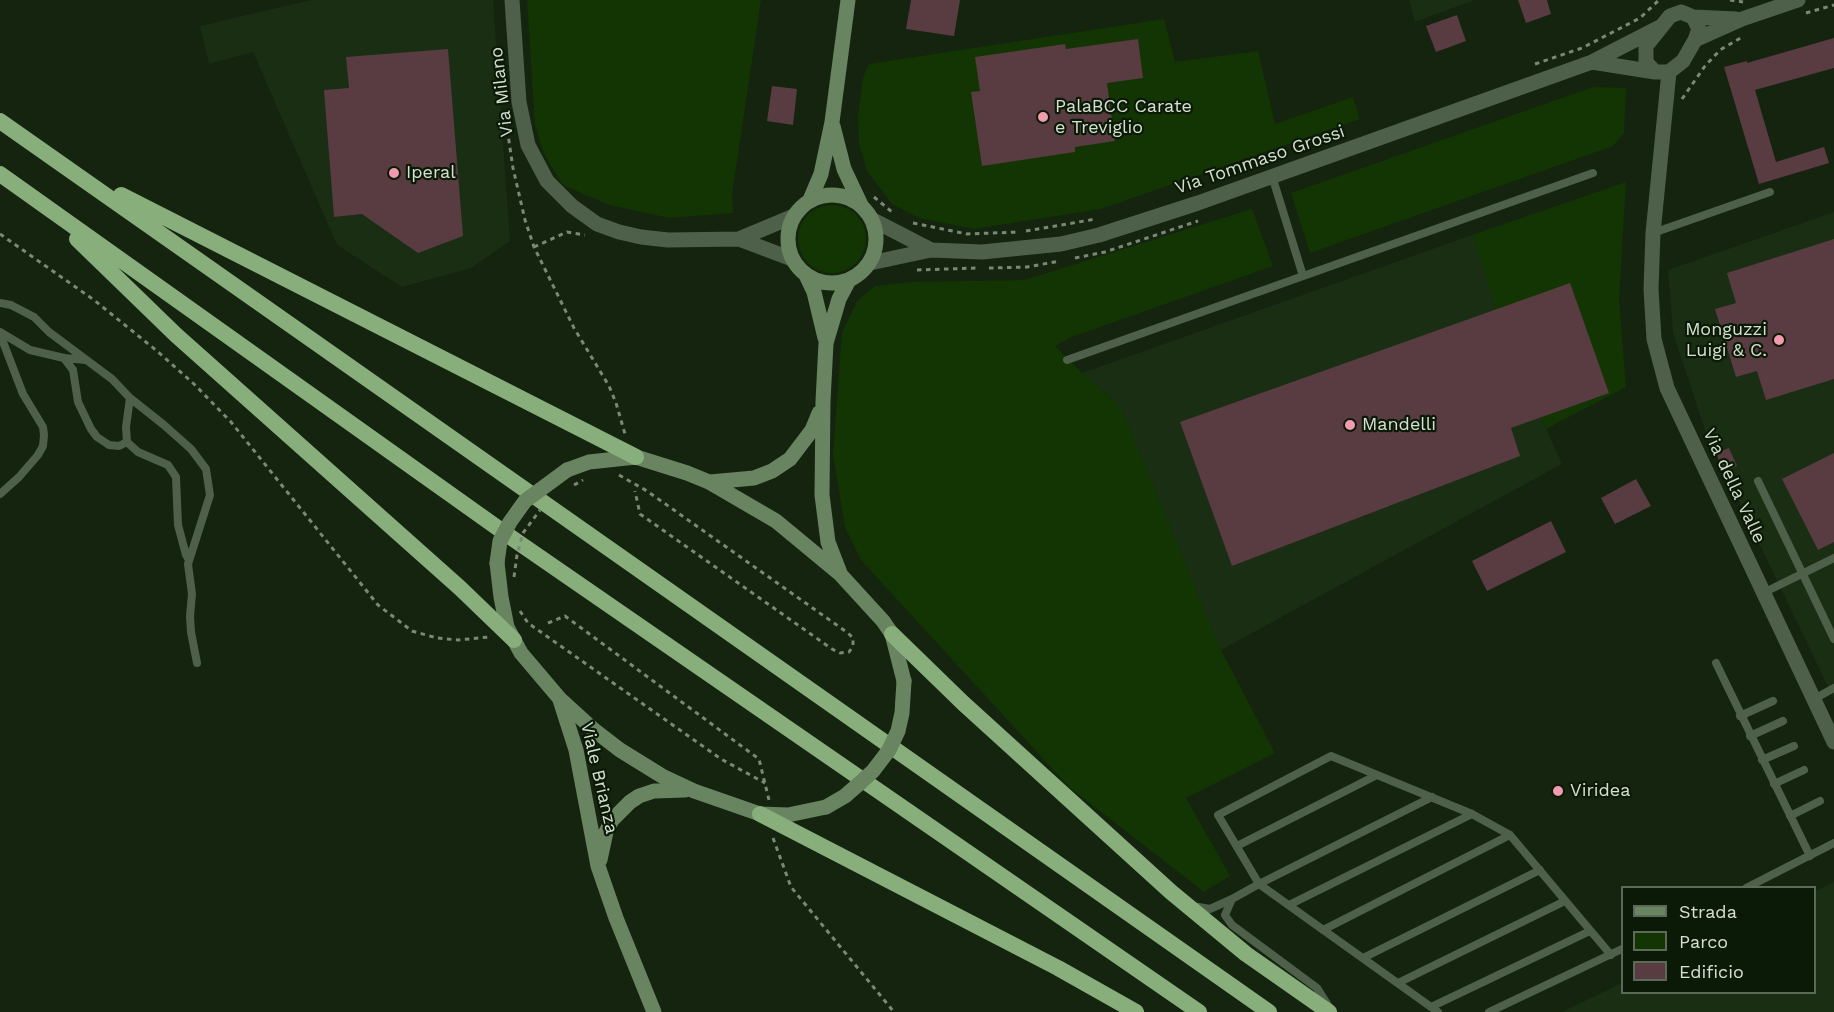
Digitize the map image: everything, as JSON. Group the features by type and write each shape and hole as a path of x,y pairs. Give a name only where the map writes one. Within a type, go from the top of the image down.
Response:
{"highway":[{"path":"0,121 1269,1012"},
{"path":"66,167 636,458"},
{"path":"0,174 509,536 1199,1012"},
{"path":"35,199 176,335 460,588 514,640"},
{"path":"892,634 963,703 1187,905 1246,954 1331,1012"},
{"path":"760,814 1058,968 1136,1012"}],"main road":[{"path":"826,343 814,292 806,275 792,259 788,237 794,216 810,200 821,174 832,122 849,0"},
{"path":"806,275 827,283 849,280 861,273 870,263 877,242 873,220 861,205 844,170 832,122"},
{"path":"810,200 823,195 837,195 850,198 861,205"},
{"path":"840,574 828,542 822,495 823,401 826,343 839,299 849,280"},
{"path":"709,482 754,478 772,471 790,459 812,430 823,401"},
{"path":"636,458 709,482 776,521 840,574 870,605 892,634 904,681 902,713 898,731 889,750 873,771 845,796 826,807 788,815 760,814 693,791 662,776 620,750 594,730 560,699 535,671 514,640 507,627 497,563 500,541 510,522 525,501 567,470 589,462 636,458"},
{"name":"Viale Brianza","path":"560,699 576,750 598,866 616,918 654,1012"},
{"name":"Viale Brianza","path":"598,866 606,832 612,820 630,802 654,791 693,791"}],"street":[{"name":"Via Milano","path":"512,0 519,102 528,145 547,181 572,206 597,224 619,232 668,240 739,239 792,259"},
{"path":"1695,40 1742,19 1799,7"},
{"path":"1678,12 1742,19"},
{"path":"1664,122 1683,61 1699,29 1678,12"},
{"path":"1662,72 1646,62 1646,46 1678,12"},
{"name":"Via Tommaso Grossi","path":"870,263 931,250 982,252 1061,244 1099,235 1592,62 1678,12"},
{"path":"1592,62 1662,72 1683,61"},
{"path":"1662,72 1664,122"},
{"name":"Via della Valle","path":"1664,122 1653,233 1651,289 1654,339 1667,388 1834,742"},
{"name":"Via Milano","path":"739,239 794,216"},
{"name":"Via Tommaso Grossi","path":"873,220 931,250"}],"lane":[{"path":"1067,360 1593,173"},
{"path":"1272,176 1303,276"},
{"path":"1653,233 1770,192"},
{"path":"0,303 11,305 34,317 49,332 112,379 130,398 191,449 206,469 210,495 189,560 192,594 190,616 197,663"},
{"path":"0,333 30,350 64,358 86,360"},
{"path":"0,333 23,394 43,427 44,435 43,446 38,455 20,477 0,494"},
{"path":"64,358 73,370 78,402 91,429 97,437 109,445 119,446 127,442"},
{"path":"130,398 126,427 127,442 138,452 168,465 176,477 178,525 189,560"},
{"path":"1758,481 1834,639"},
{"path":"1763,592 1834,558"},
{"path":"1716,663 1810,856"},
{"path":"1814,699 1834,688"},
{"path":"1740,716 1773,701"},
{"path":"1750,736 1783,721"},
{"path":"1762,760 1794,746"},
{"path":"1438,1012 1259,884 1218,816 1331,756 1472,814 1510,836 1611,955"},
{"path":"1774,784 1804,770"},
{"path":"1237,846 1377,775"},
{"path":"1187,905 1210,909 1432,797"},
{"path":"1790,816 1820,801"},
{"path":"1289,905 1472,814"},
{"path":"1323,930 1510,836"},
{"path":"1750,886 1834,843"},
{"path":"1363,958 1540,870"},
{"path":"1232,899 1225,915 1232,925 1317,988 1331,1012"},
{"path":"1398,983 1565,901"},
{"path":"1431,1006 1590,931"},
{"path":"1489,1012 1621,951"}],"path":[{"path":"1526,68 1582,48 1640,18 1659,0"},
{"path":"1730,0 1743,2 1751,0"},
{"path":"1799,7 1834,5"},
{"path":"1681,100 1705,66 1720,50 1748,34"},
{"path":"506,118 513,168 534,247 574,328 609,386 625,434"},
{"path":"869,188 874,197 899,218"},
{"path":"906,221 967,234 1024,231 1096,219"},
{"path":"0,234 94,300 194,384 245,438 378,605 412,631 437,638 458,640 489,637"},
{"path":"610,475 620,475 647,491 848,633 853,638 853,646 849,652 840,653 832,649 640,514 635,491"},
{"path":"573,486 591,478"},
{"path":"515,587 517,555 523,534 541,510"},
{"path":"517,603 528,623 721,759 765,783"},
{"path":"548,623 565,616 759,759 769,800"},
{"path":"773,837 791,887 894,1012"}],"shaded area":[{"path":"311,0 493,0 510,241 471,268 402,287 337,245 253,52 209,64 200,26"},
{"path":"1409,0 1475,0 1415,22"},
{"path":"1834,212 1834,699 1706,433 1673,333 1668,270"},
{"path":"1472,235 1508,346 1562,464 1221,650 1121,407 1082,373"},
{"path":"1834,882 1834,1012 1562,1012 1621,983 1621,994 1816,994 1816,891"}],"green space":[{"path":"527,0 761,0 732,195 733,213 669,218 609,205 563,185 544,154 535,125"},
{"path":"1164,19 1175,62 1258,51 1275,124 1353,97 1360,119 1101,209 974,229 919,218 892,204 867,171 859,143 858,115 863,78 869,64"},
{"path":"1593,87 1626,88 1624,133 1613,146 1310,253 1291,193"},
{"path":"1626,182 1619,300 1626,387 1546,429 1508,346 1472,235"},
{"path":"825,205 839,205 851,210 861,220 866,239 861,258 851,268 839,273 825,273 813,268 803,258 798,246 798,232 803,220 813,210"},
{"path":"1252,209 1273,266 1069,338 1055,346 1121,407 1221,650 1275,753 1186,798 1230,876 1204,892 1069,787 861,560 845,527 833,454 842,332 857,301 875,286 911,282 1024,280"}],"building":[{"path":"911,0 960,0 954,36 906,29"},
{"path":"1518,0 1547,0 1551,14 1526,23"},
{"path":"1457,15 1466,41 1436,52 1426,26"},
{"path":"1834,38 1834,68 1755,90 1776,162 1824,147 1829,163 1759,184 1724,67 1747,61 1747,63"},
{"name":"PalaBCC Carate e Treviglio","path":"1138,39 1143,78 1107,83 1115,141 1075,147 1075,152 982,166 971,92 980,91 975,57 1065,44 1066,49"},
{"name":"Iperal","path":"448,49 463,236 418,253 362,214 334,217 324,90 349,88 346,57"},
{"path":"772,86 797,89 793,125 767,121"},
{"name":"Monguzzi Luigi & C.","path":"1834,239 1834,379 1766,400 1757,371 1736,377 1715,309 1736,303 1727,273"},
{"name":"Mandelli","path":"1570,283 1609,393 1511,428 1520,456 1232,566 1180,422"},
{"path":"1729,448 1737,466 1724,472 1716,453"},
{"path":"1834,453 1834,542 1818,550 1782,479"},
{"path":"1636,479 1651,506 1615,524 1601,498"},
{"path":"1551,521 1566,552 1487,591 1472,561"}],"place":[{"name":"PalaBCC Carate e Treviglio","path":"1043,117"},
{"name":"Iperal","path":"394,173"},
{"name":"Monguzzi Luigi & C.","path":"1779,340"},
{"name":"Mandelli","path":"1350,425"},
{"name":"Viridea","path":"1558,791"}]}
